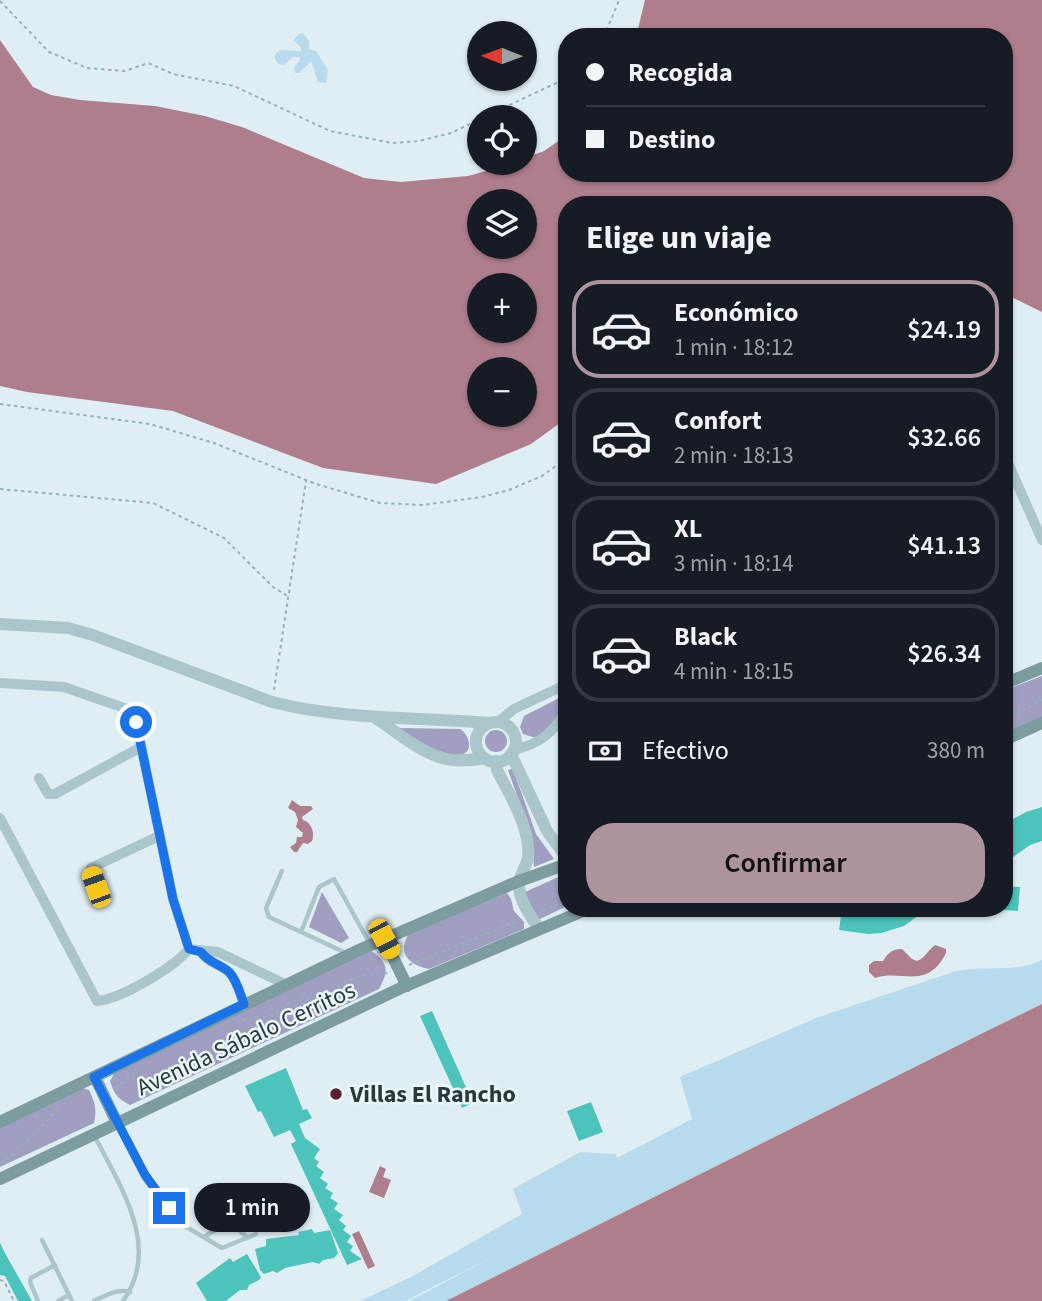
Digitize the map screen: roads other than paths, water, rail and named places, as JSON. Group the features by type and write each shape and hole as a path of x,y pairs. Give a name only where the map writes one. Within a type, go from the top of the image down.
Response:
{"main road":[{"path":"1013,680 1042,668"},
{"path":"1013,736 1042,723"},
{"name":"Avenida Sábalo Cerritos","path":"0,1122 384,939 519,881 558,867"},
{"name":"Avenida Sábalo Cerritos","path":"0,1179 407,986 568,917"},
{"path":"384,939 407,986"},
{"path":"94,1077 117,1123"}],"street":[{"path":"1013,474 1042,540"},
{"path":"0,624 68,628 93,635 293,708 374,717 494,722 509,727 515,739 512,752 547,831 558,846"},
{"path":"0,683 52,684 127,709 133,714 173,899 189,949"},
{"path":"539,929 522,898 519,881 528,862 526,834 498,769 477,748 476,741 480,729 558,688"},
{"path":"374,717 430,753 459,761 490,760 512,752 544,739 558,723"},
{"path":"38,778 48,794 55,794 141,747"},
{"path":"0,818 94,999 101,1001 156,976 180,960 189,949"},
{"path":"96,887 90,872 92,868 159,836"},
{"path":"189,949 201,952 210,950 235,959 287,985"},
{"path":"201,952 206,959 227,970 233,977 244,1004"},
{"path":"227,970 235,959"}],"lane":[{"path":"282,871 266,913 269,918 349,955"},
{"path":"301,932 319,887 334,879 371,945"},
{"path":"117,1123 156,1191 183,1225 222,1248 256,1234"},
{"path":"94,1134 120,1186 141,1248 138,1273 123,1301"},
{"path":"204,1237 226,1223 233,1225 248,1238"},
{"path":"42,1240 70,1298 58,1301"},
{"path":"38,1301 30,1282 31,1278 55,1265"},
{"path":"94,1301 116,1291 130,1292"}],"place":[{"name":"Villas El Rancho","path":"336,1094"}]}
